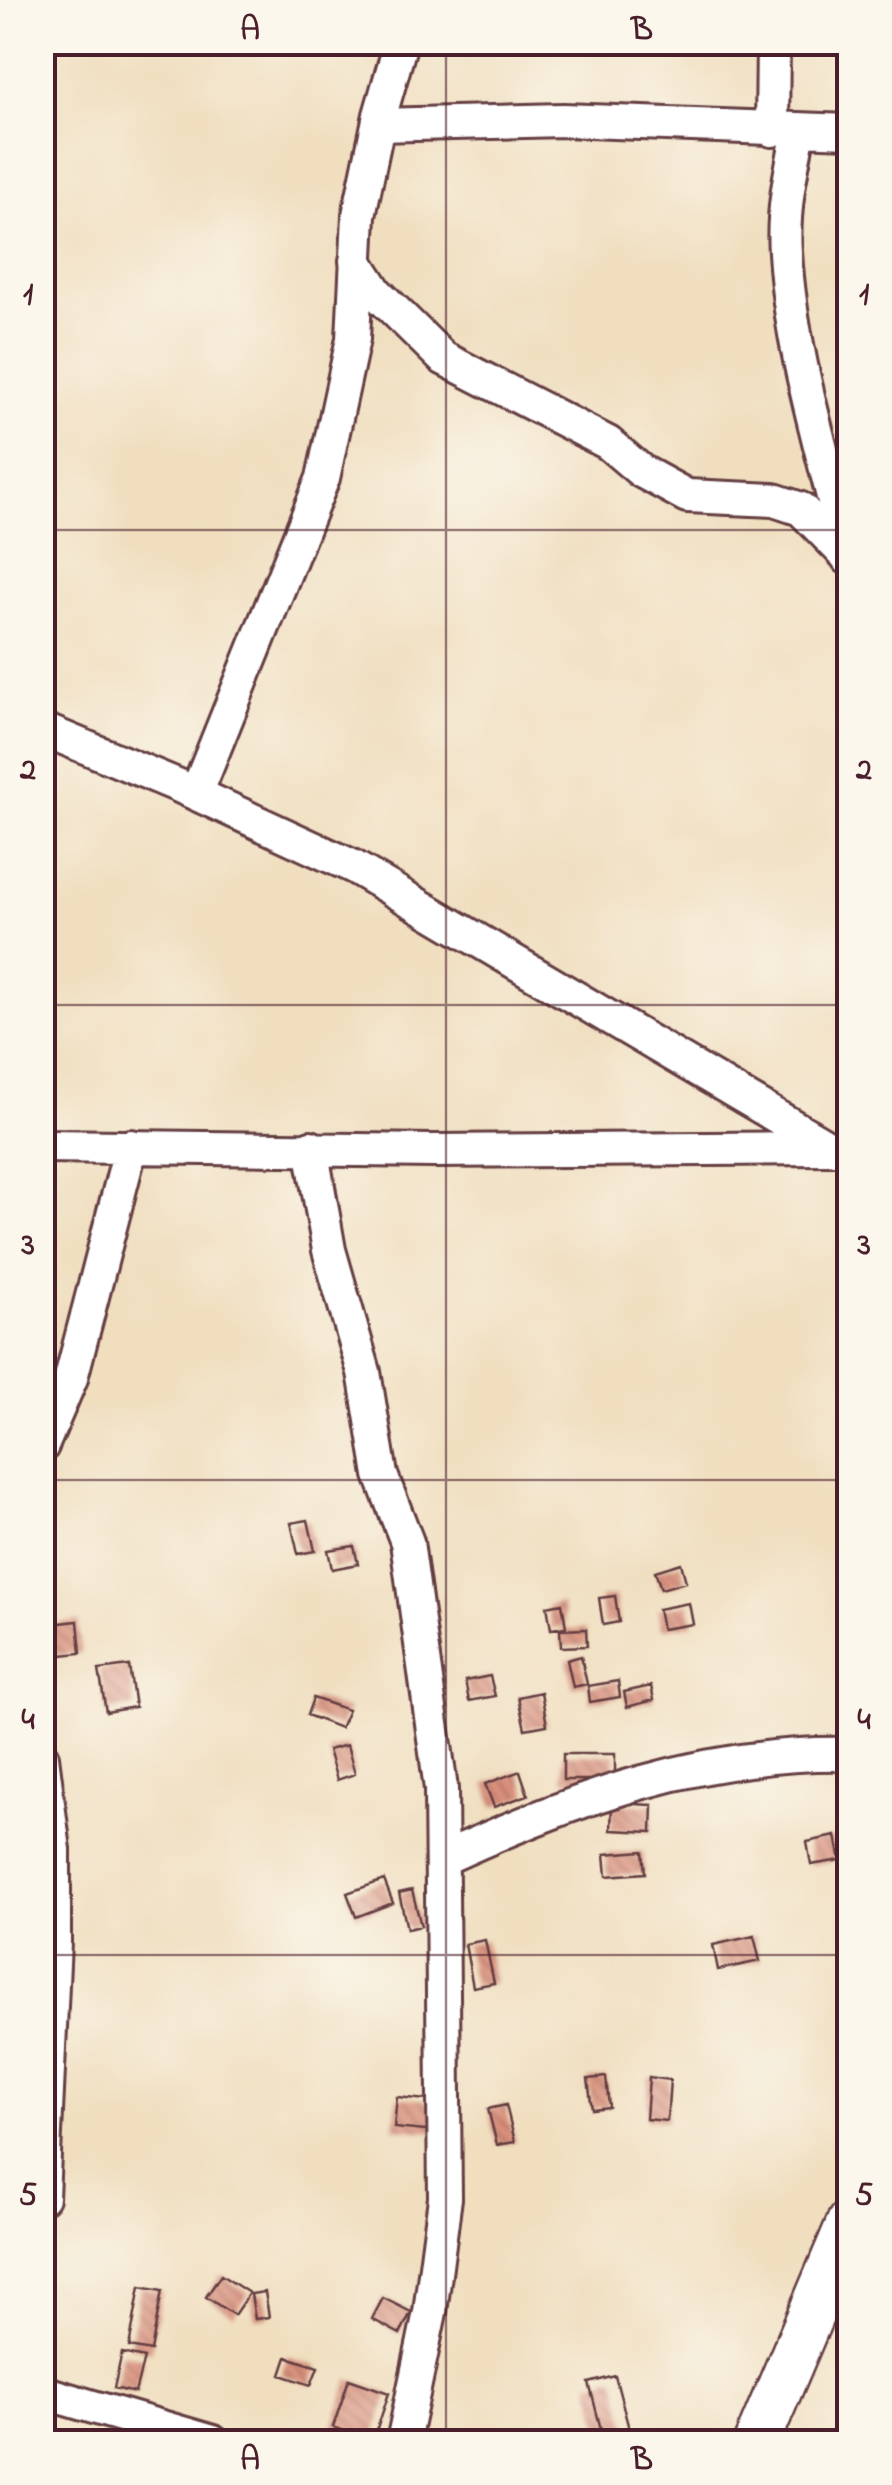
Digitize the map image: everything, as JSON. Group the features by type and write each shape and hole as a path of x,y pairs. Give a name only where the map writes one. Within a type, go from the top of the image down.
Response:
{"street":[{"path":"196,794 323,478 353,340 359,215 401,42"},
{"path":"773,42 786,130 785,249 804,373 849,561"},
{"path":"378,125 563,120 850,131"},
{"path":"356,261 376,292 442,358 608,444 641,472 687,496 774,500 801,509 849,561"},
{"path":"42,729 196,794 354,868 840,1148"},
{"path":"42,1146 434,1151 840,1148"},
{"path":"42,1446 76,1360 131,1146"},
{"path":"311,1147 330,1250 364,1372 382,1475 407,1542 441,1789 444,2198 430,2312 403,2442"},
{"path":"442,1859 534,1816 637,1782 726,1760 850,1754"},
{"path":"42,1758 54,1850 54,1942 42,2197"},
{"path":"757,2442 850,2222"},
{"path":"42,2392 212,2442"}],"building":[{"path":"308,1520 315,1551 298,1554 291,1523"},
{"path":"354,1546 358,1564 332,1569 328,1550"},
{"path":"681,1563 686,1582 661,1589 655,1571"},
{"path":"615,1596 619,1622 603,1625 599,1598"},
{"path":"562,1603 566,1627 551,1629 547,1606"},
{"path":"689,1603 693,1624 662,1629 658,1609"},
{"path":"78,1621 81,1653 42,1657 42,1625"},
{"path":"586,1629 587,1646 561,1647 560,1630"},
{"path":"581,1656 587,1684 573,1687 567,1660"},
{"path":"129,1666 135,1707 106,1712 99,1670"},
{"path":"490,1676 495,1696 469,1701 465,1681"},
{"path":"618,1681 620,1697 590,1702 588,1686"},
{"path":"651,1686 654,1700 627,1707 624,1692"},
{"path":"541,1692 547,1725 525,1729 518,1697"},
{"path":"313,1698 348,1710 340,1728 307,1715"},
{"path":"347,1745 355,1774 337,1780 328,1750"},
{"path":"563,1754 615,1754 615,1780 563,1780"},
{"path":"520,1771 528,1795 494,1807 485,1784"},
{"path":"612,1803 653,1805 652,1832 611,1830"},
{"path":"836,1836 841,1860 811,1865 807,1842"},
{"path":"643,1851 645,1873 607,1876 605,1854"},
{"path":"384,1880 393,1903 356,1917 347,1893"},
{"path":"412,1890 421,1926 407,1929 399,1893"},
{"path":"754,1936 760,1961 718,1970 713,1945"},
{"path":"485,1940 494,1983 473,1987 465,1944"},
{"path":"606,2077 609,2107 592,2109 588,2079"},
{"path":"649,2077 670,2080 667,2121 646,2119"},
{"path":"397,2097 438,2101 435,2132 394,2128"},
{"path":"506,2105 515,2142 497,2145 488,2109"},
{"path":"221,2275 249,2293 234,2315 206,2297"},
{"path":"140,2287 162,2291 151,2351 129,2347"},
{"path":"265,2292 269,2317 255,2319 251,2294"},
{"path":"383,2298 411,2312 400,2334 372,2319"},
{"path":"122,2353 144,2358 135,2393 114,2388"},
{"path":"287,2357 318,2367 311,2385 281,2375"},
{"path":"615,2376 629,2429 603,2437 589,2383"},
{"path":"349,2379 389,2393 373,2441 333,2427"}]}
